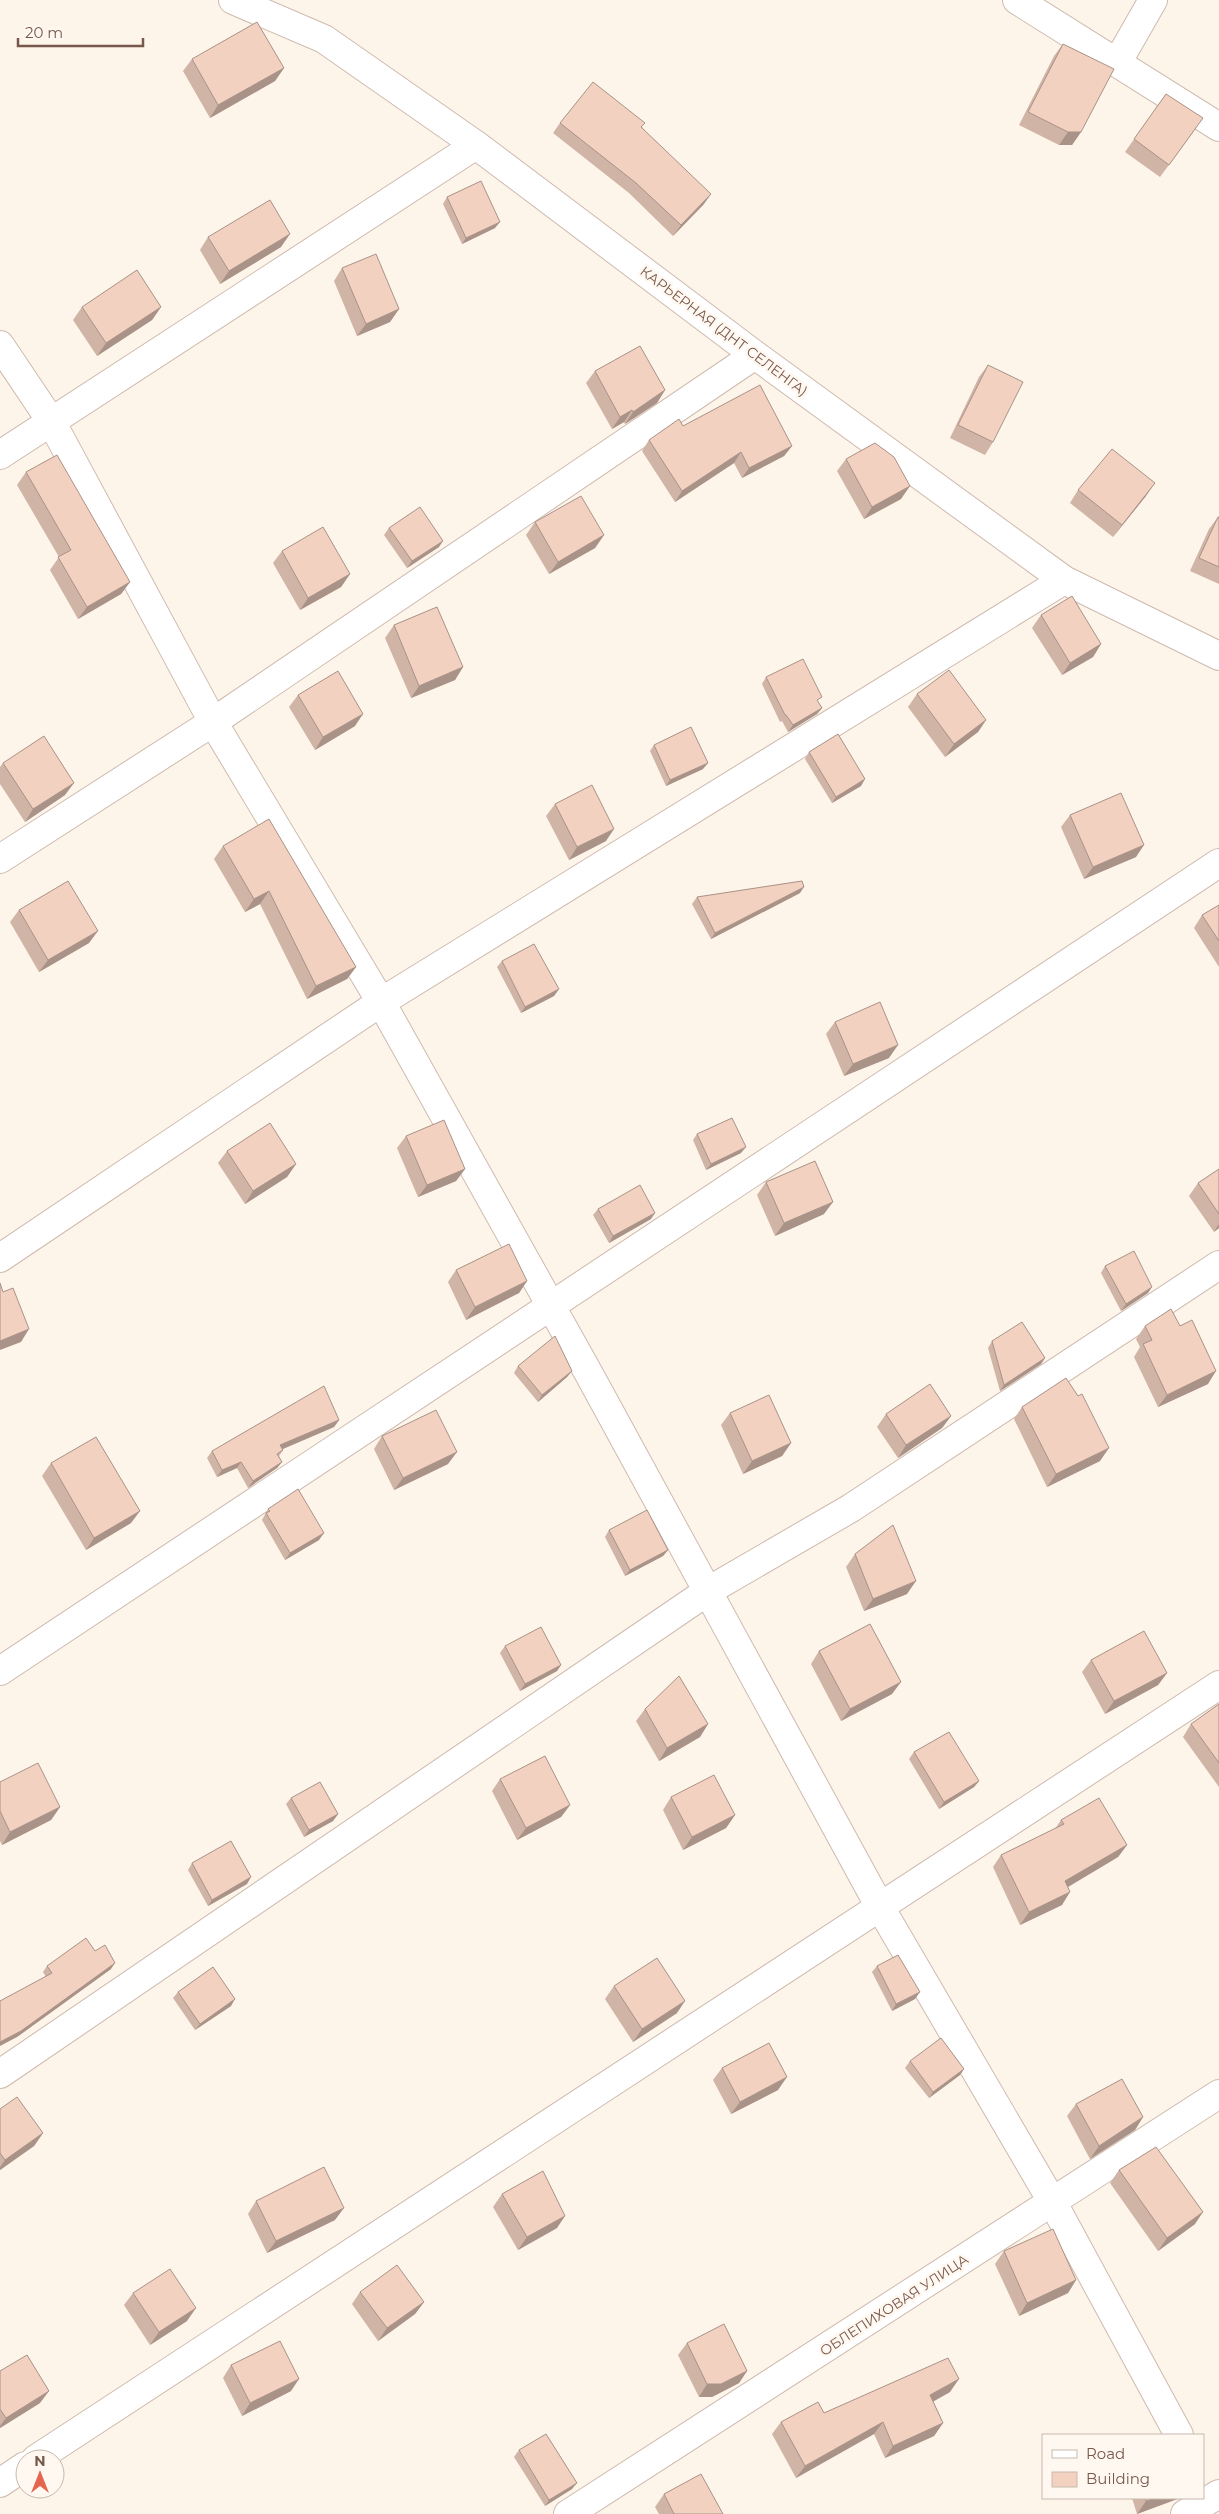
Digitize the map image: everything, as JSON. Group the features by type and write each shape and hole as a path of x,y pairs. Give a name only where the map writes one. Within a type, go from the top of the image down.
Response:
{"street":[{"name":"КАРЬЕРНАЯ (ДНТ СЕЛЕНГА)","path":"233,0 324,39 476,146 756,355 1064,580 1219,656"},
{"path":"1017,0 1219,128"},
{"path":"1117,63 1153,0"},
{"path":"0,454 476,146"},
{"path":"0,345 51,421 213,722 381,1002 708,1591 880,1907 1052,2204 1178,2434"},
{"path":"0,859 213,722 756,355"},
{"path":"0,1258 381,1002 1064,580"},
{"path":"0,1670 1219,863"},
{"path":"0,2074 708,1591 852,1508 1219,1265"},
{"path":"51,2449 1219,1685"},
{"name":"ОБЛЕПИХОВАЯ УЛИЦА","path":"568,2514 1052,2204 1219,2094"},
{"path":"0,2483 15,2473"},
{"path":"1185,2514 1202,2499"}],"building":[{"path":"257,22 284,68 218,105 192,59"},
{"path":"1063,44 1114,69 1081,132 1068,132 1028,112"},
{"path":"593,82 645,123 641,127 711,194 681,225 636,183 560,123"},
{"path":"1166,94 1203,118 1169,165 1134,139"},
{"path":"481,181 500,222 466,238 447,197"},
{"path":"270,200 290,234 229,271 208,237"},
{"path":"376,254 399,309 366,324 342,268"},
{"path":"137,270 161,307 106,343 82,307"},
{"path":"640,346 665,390 633,412 632,410 620,417 595,371"},
{"path":"988,365 1023,382 993,442 958,425"},
{"path":"760,385 792,446 749,468 741,452 682,491 649,440 679,419 683,426"},
{"path":"875,443 894,457 910,486 872,507 846,459"},
{"path":"1112,449 1155,483 1122,525 1078,490"},
{"path":"57,455 130,582 87,607 58,557 71,550 26,472"},
{"path":"581,496 604,535 558,562 535,522"},
{"path":"420,507 443,541 412,561 389,528"},
{"path":"1219,517 1219,567 1199,558"},
{"path":"323,527 350,574 308,598 282,551"},
{"path":"1072,596 1101,644 1070,663 1041,615"},
{"path":"437,607 463,667 419,686 394,625"},
{"path":"803,659 822,697 817,700 822,708 793,725 785,715 766,677"},
{"path":"949,670 986,720 954,744 917,694"},
{"path":"338,671 363,714 323,737 298,695"},
{"path":"691,727 708,763 670,780 654,745"},
{"path":"838,734 865,779 836,797 809,752"},
{"path":"44,736 74,783 33,809 3,763"},
{"path":"592,785 614,829 577,847 555,804"},
{"path":"1121,793 1144,845 1093,867 1070,815"},
{"path":"269,819 356,967 316,986 269,891 254,899 223,846"},
{"path":"68,881 98,931 48,960 19,910"},
{"path":"802,881 804,887 715,933 697,897"},
{"path":"1219,905 1219,941 1202,915"},
{"path":"534,944 559,989 525,1007 502,961"},
{"path":"880,1002 898,1045 853,1064 835,1022"},
{"path":"732,1118 746,1147 711,1164 697,1134"},
{"path":"444,1120 465,1169 427,1185 406,1136"},
{"path":"270,1123 296,1164 253,1191 227,1151"},
{"path":"815,1161 833,1202 784,1223 766,1182"},
{"path":"1219,1169 1219,1214 1198,1183"},
{"path":"640,1185 655,1213 613,1236 598,1209"},
{"path":"509,1244 527,1281 475,1307 456,1270"},
{"path":"1134,1251 1152,1287 1126,1304 1105,1266"},
{"path":"0,1283 3,1292 13,1288 29,1329 0,1341"},
{"path":"1171,1309 1180,1326 1192,1320 1216,1371 1167,1395 1143,1344 1152,1340 1145,1326"},
{"path":"1022,1322 1045,1358 1004,1385 992,1341"},
{"path":"555,1336 572,1371 542,1395 518,1366"},
{"path":"1066,1378 1078,1396 1082,1394 1109,1448 1056,1474 1022,1407"},
{"path":"930,1384 951,1416 906,1445 886,1414"},
{"path":"324,1386 339,1420 280,1445 283,1450 277,1454 282,1462 253,1481 241,1462 222,1470 212,1451"},
{"path":"769,1395 791,1443 752,1461 730,1413"},
{"path":"436,1410 457,1452 403,1478 382,1436"},
{"path":"96,1437 140,1511 94,1538 51,1463"},
{"path":"298,1489 324,1533 290,1553 266,1513 270,1511 268,1509"},
{"path":"647,1510 668,1550 630,1570 609,1530"},
{"path":"893,1525 916,1581 873,1599 855,1554"},
{"path":"870,1624 901,1682 850,1709 819,1651"},
{"path":"541,1627 561,1665 525,1684 505,1646"},
{"path":"1144,1631 1167,1673 1114,1701 1091,1660"},
{"path":"679,1676 708,1724 667,1748 645,1709"},
{"path":"1219,1704 1219,1763 1191,1724"},
{"path":"949,1732 979,1781 944,1802 914,1752"},
{"path":"545,1756 570,1805 526,1828 500,1779"},
{"path":"38,1763 60,1807 10,1832 0,1811 0,1782"},
{"path":"714,1775 735,1815 692,1837 671,1797"},
{"path":"320,1782 338,1814 309,1830 291,1798"},
{"path":"1099,1798 1127,1845 1065,1881 1070,1892 1029,1912 1001,1855 1064,1824 1061,1820"},
{"path":"231,1841 251,1877 212,1900 192,1863"},
{"path":"86,1938 95,1951 105,1945 115,1963 21,2031 0,2042 0,2001 52,1973 47,1966"},
{"path":"898,1955 920,1992 896,2004 877,1966"},
{"path":"657,1958 685,2001 642,2029 614,1986"},
{"path":"213,1967 235,1999 200,2024 178,1992"},
{"path":"941,2038 964,2069 933,2092 910,2061"},
{"path":"769,2043 787,2077 740,2102 722,2068"},
{"path":"1122,2079 1143,2117 1099,2146 1076,2104"},
{"path":"17,2097 43,2133 5,2160 0,2153 0,2109"},
{"path":"1156,2147 1203,2212 1167,2238 1119,2170"},
{"path":"324,2167 344,2208 276,2241 256,2201"},
{"path":"543,2171 565,2216 527,2237 502,2194"},
{"path":"1053,2229 1076,2280 1027,2303 1004,2251"},
{"path":"397,2265 424,2302 387,2328 360,2292"},
{"path":"170,2269 196,2308 159,2332 133,2293"},
{"path":"724,2324 747,2371 721,2384 707,2384 687,2343"},
{"path":"280,2341 299,2379 250,2403 231,2365"},
{"path":"27,2355 49,2391 6,2418 0,2409 0,2371"},
{"path":"948,2358 959,2379 930,2395 943,2423 893,2446 883,2422 805,2466 781,2422 818,2402 824,2413"},
{"path":"546,2434 577,2483 549,2500 519,2450"},
{"path":"701,2474 723,2514 674,2514 664,2494"}]}
